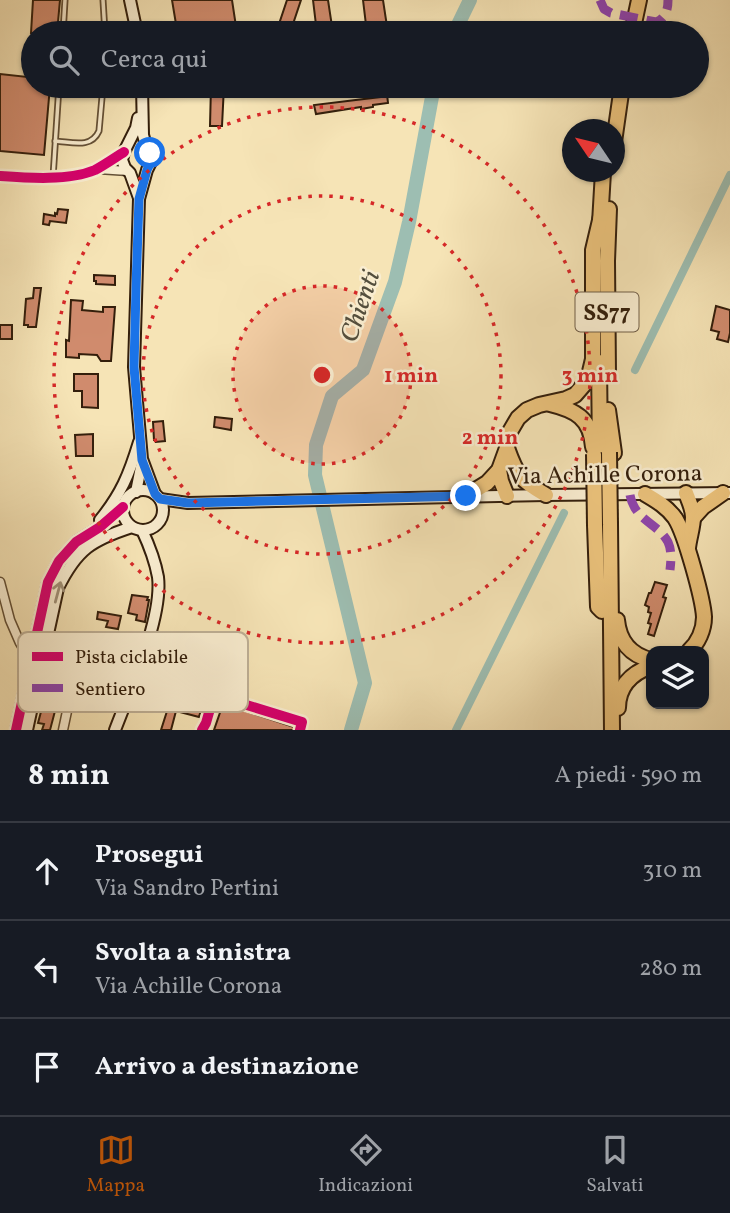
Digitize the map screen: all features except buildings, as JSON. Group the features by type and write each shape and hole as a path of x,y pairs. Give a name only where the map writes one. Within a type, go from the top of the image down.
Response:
{"highway":[{"path":"625,21 630,0"},
{"path":"635,21 639,0"},
{"path":"608,119 611,98"},
{"path":"617,119 620,98"},
{"name":"SS77","path":"603,182 598,276 612,730"},
{"name":"SS77","path":"604,453 608,410 607,261 611,182"},
{"path":"466,496 487,484 499,470 509,435 518,418 538,405 575,395 588,380 591,370 593,250 601,216"},
{"path":"548,403 571,410 587,424 604,453"},
{"path":"507,448 515,471 546,495"},
{"path":"499,470 507,496"},
{"path":"507,496 515,471"},
{"path":"693,518 703,507 726,493"},
{"path":"646,494 666,507 677,520 688,550 704,618 701,635 693,646"},
{"path":"686,494 693,518 688,550"},
{"path":"677,520 678,507 686,494"},
{"path":"605,525 619,633 629,650 646,658"},
{"name":"SS77","path":"603,730 602,611 605,525"},
{"path":"618,730 618,701 621,691 636,672 646,668"}],"main road":[{"path":"130,0 134,21"},
{"path":"139,199 129,172 123,165 122,156 136,128 141,98"},
{"path":"136,492 142,460 134,367 139,199 151,162 143,135 141,101"},
{"path":"125,150 139,145 147,149"},
{"path":"129,172 139,174 147,170"},
{"path":"86,536 115,502 131,467 140,436"},
{"path":"142,460 163,505 153,552 158,578 150,632"},
{"path":"48,615 48,582 59,561 76,542 124,507 128,498 136,492 142,490 157,496"},
{"name":"Via Achille Corona","path":"157,496 188,503 726,493"},
{"name":"Via Achille Corona","path":"159,521 188,503"},
{"path":"124,507 125,518 137,529 153,552"},
{"path":"44,632 58,587 69,566 85,549 105,536 152,528 159,521"},
{"path":"16,730 22,712"},
{"path":"27,730 30,712"},
{"path":"115,730 122,712"}],"street":[{"path":"98,169 125,150"},
{"path":"0,176 53,177 98,169 129,172"},
{"path":"0,582 18,638"},
{"path":"248,705 302,722 300,730"},
{"path":"62,730 66,712"},
{"path":"202,730 209,712"}],"lane":[{"path":"63,21 65,0"},
{"path":"103,0 104,21"},
{"path":"53,177 58,98"},
{"path":"55,141 87,143 96,137 102,98"}],"waterway":[{"name":"Chienti","path":"460,21 470,0"},
{"name":"Chienti","path":"351,730 365,683 315,475 316,445 332,396 363,370 395,282 432,98"},
{"path":"635,370 730,175"},
{"path":"456,730 564,513"}],"marked path":[{"path":"600,0 604,9 611,13 651,21"},
{"path":"658,21 666,13 668,0"},
{"path":"630,495 637,511 659,530 668,542 671,552 670,570"}],"cycle path":[{"path":"0,176 73,176 95,170 124,152"},
{"path":"37,632 48,582 59,561 76,542 100,527 123,507"},
{"path":"248,705 302,722 300,730"},
{"path":"16,730 20,712"},
{"path":"202,730 209,712"}],"route":[{"path":"150,153 151,162 139,199 134,367 142,460 155,494 160,499 188,503 466,496"}]}
